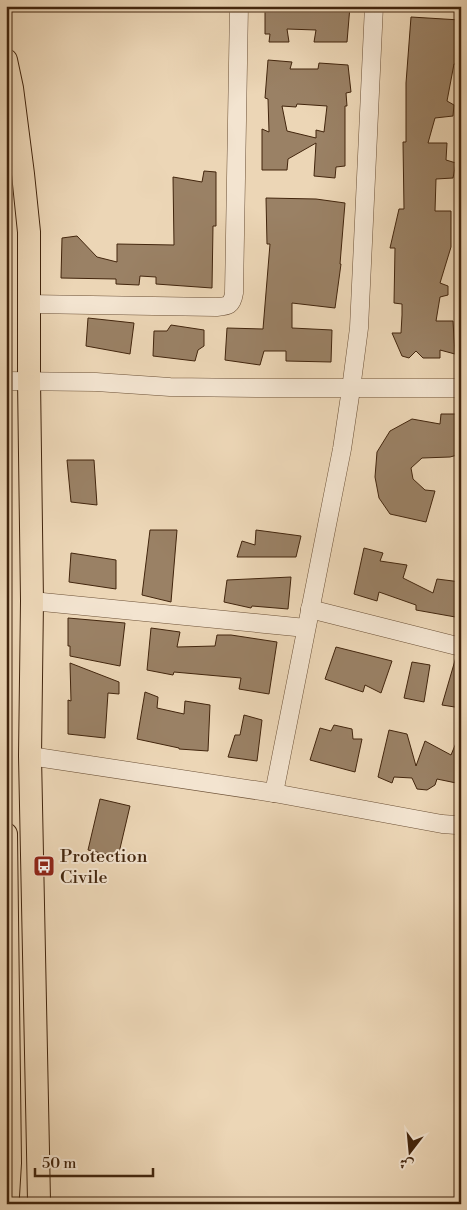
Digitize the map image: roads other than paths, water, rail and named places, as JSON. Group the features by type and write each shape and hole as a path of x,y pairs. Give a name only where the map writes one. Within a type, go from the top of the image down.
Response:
{"main road":[{"path":"6,60 12,88 28,222 32,601 30,756 41,1203 27,1196 7,1197 10,1153 6,834"}],"street":[{"path":"29,304 216,307 228,305 233,301 235,284 239,6"},
{"path":"274,793 342,449 359,328 374,6"},
{"path":"6,381 96,382 179,387 461,388"},
{"path":"32,601 306,628"},
{"path":"310,609 461,647"},
{"path":"30,756 274,793 442,824 461,824"}],"place":[{"name":"Protection Civile","path":"44,866"}]}
